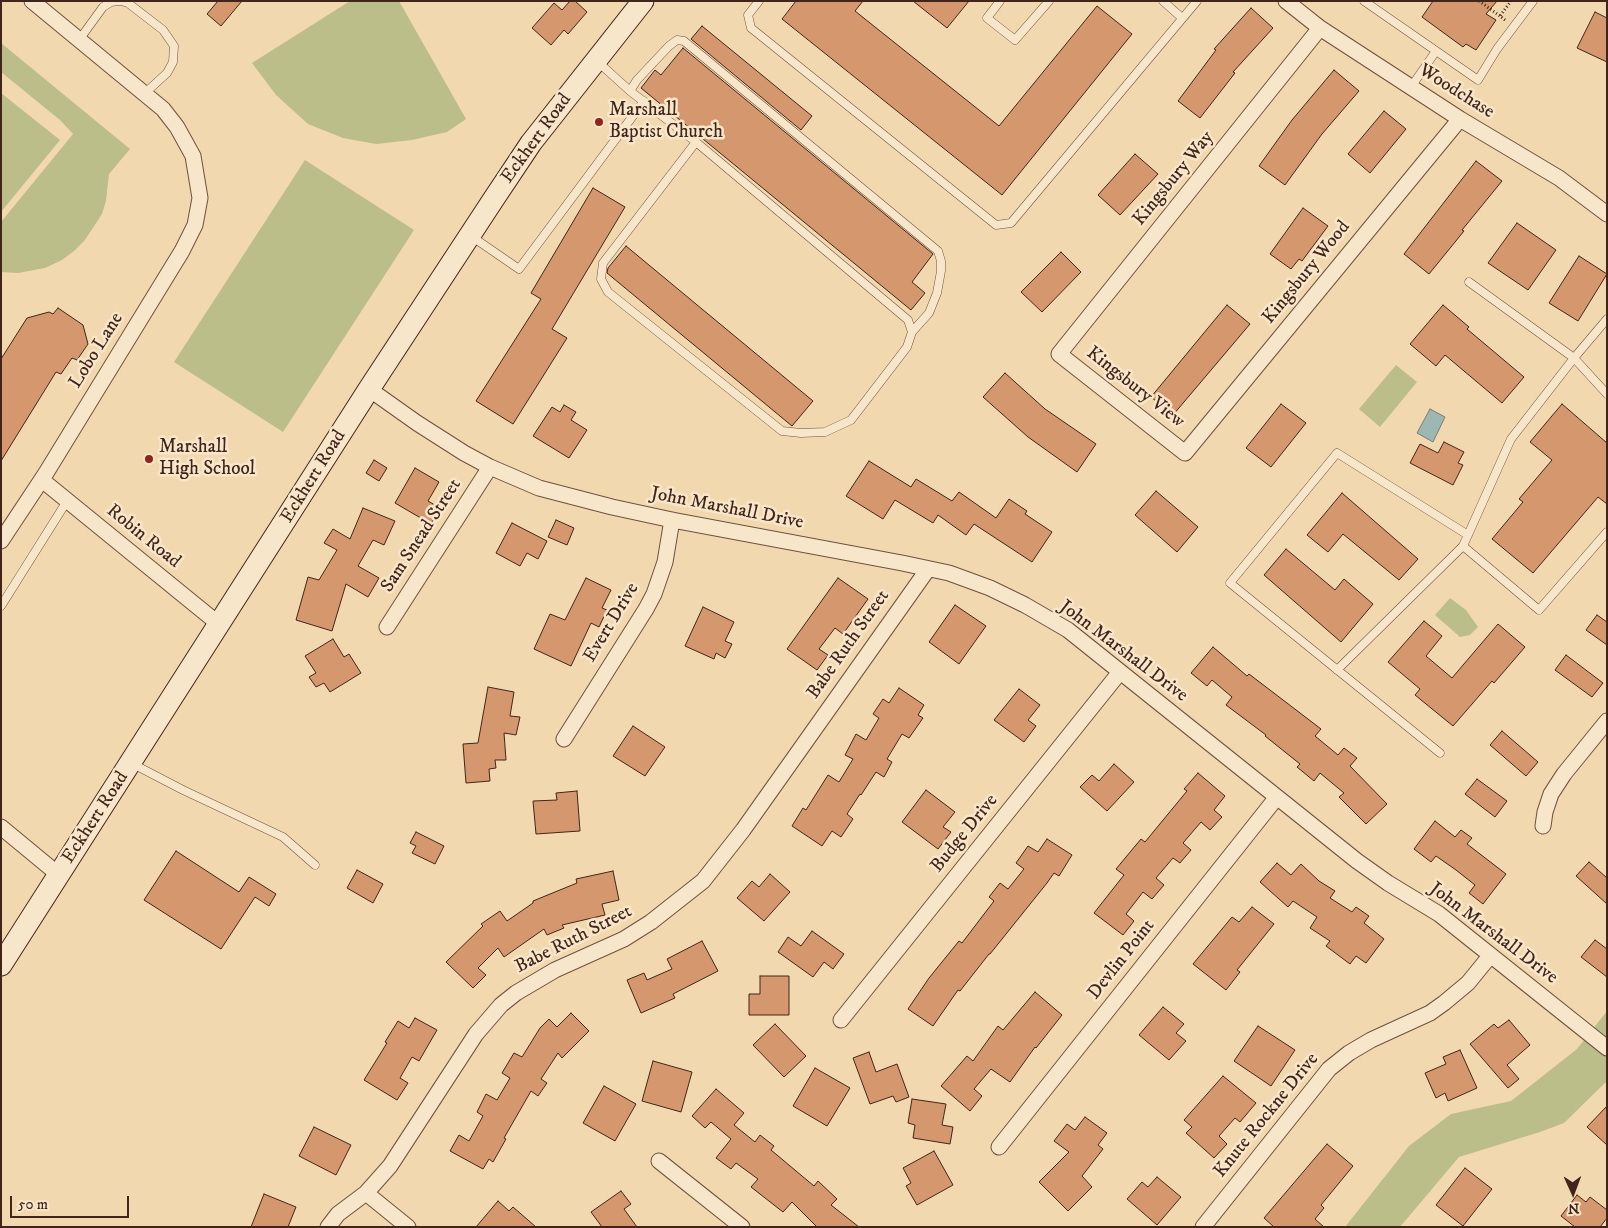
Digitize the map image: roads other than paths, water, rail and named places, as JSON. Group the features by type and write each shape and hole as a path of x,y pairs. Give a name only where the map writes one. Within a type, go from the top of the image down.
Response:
{"main road":[{"name":"Eckhert Road","path":"1,965 370,389 531,143 639,3"}],"street":[{"name":"Lobo Lane","path":"1,541 42,480 182,251 195,225 200,198 193,156 177,127 163,110 32,1"},
{"name":"Woodchase","path":"1286,1 1320,28 1460,119 1559,178 1607,214"},
{"name":"Kingsbury Way","path":"1059,354 1320,28"},
{"name":"Kingsbury Wood","path":"1185,453 1460,119"},
{"name":"Kingsbury View","path":"1059,354 1185,453"},
{"name":"John Marshall Drive","path":"370,389 417,423 464,453 490,467 539,488 672,520 949,573 990,588 1025,605 1068,630 1357,861 1388,883 1439,914 1607,1048"},
{"name":"Sam Snead Street","path":"387,627 490,467"},
{"name":"Robin Road","path":"42,480 220,625"},
{"name":"Evert Drive","path":"564,739 654,594 665,562 672,520"},
{"name":"Babe Ruth Street","path":"328,1227 338,1214 366,1193 390,1166 476,1034 501,1005 516,993 556,970 631,935 652,922 703,881 743,830 928,568"},
{"name":"Budge Drive","path":"842,1020 1120,672"},
{"path":"1543,826 1551,794 1564,774 1607,721"},
{"name":"Devlin Point","path":"999,1148 1277,797"},
{"path":"1,828 59,875"},
{"name":"Knute Rockne Drive","path":"1203,1227 1329,1069 1349,1053 1371,1040 1430,1013 1468,983 1490,956"},
{"path":"659,1161 742,1227"},
{"path":"366,1193 408,1227"}],"lane":[{"path":"79,40 103,7 112,2 120,1 128,4 163,30 174,46 173,62 167,72 144,94"},
{"path":"759,1 748,15 751,28 996,225 1011,223 1197,1"},
{"path":"1000,1 987,18 1016,40 1049,1"},
{"path":"1163,1 1182,18"},
{"path":"1364,1 1478,80 1533,1"},
{"path":"630,91 637,80 669,46 676,40 684,41 938,250 941,271 929,313 912,332 907,347 851,420 825,432 800,434 782,431 608,292 601,279 603,262 696,142"},
{"path":"1411,87 1436,50"},
{"path":"596,61 630,91 696,142 908,320 912,332"},
{"path":"470,235 519,269 644,101"},
{"path":"1469,282 1574,358 1607,394"},
{"path":"1337,670 1463,546 1511,439 1607,319"},
{"path":"1440,753 1230,583 1337,453 1468,535"},
{"path":"1,606 67,501"},
{"path":"1463,546 1539,610 1607,532"},
{"path":"131,764 283,837 315,865"}],"water":[{"path":"1430,409 1445,417 1433,442 1417,433"}],"place":[{"name":"Marshall Baptist Church","path":"599,122"},
{"name":"Marshall High School","path":"149,459"}]}
